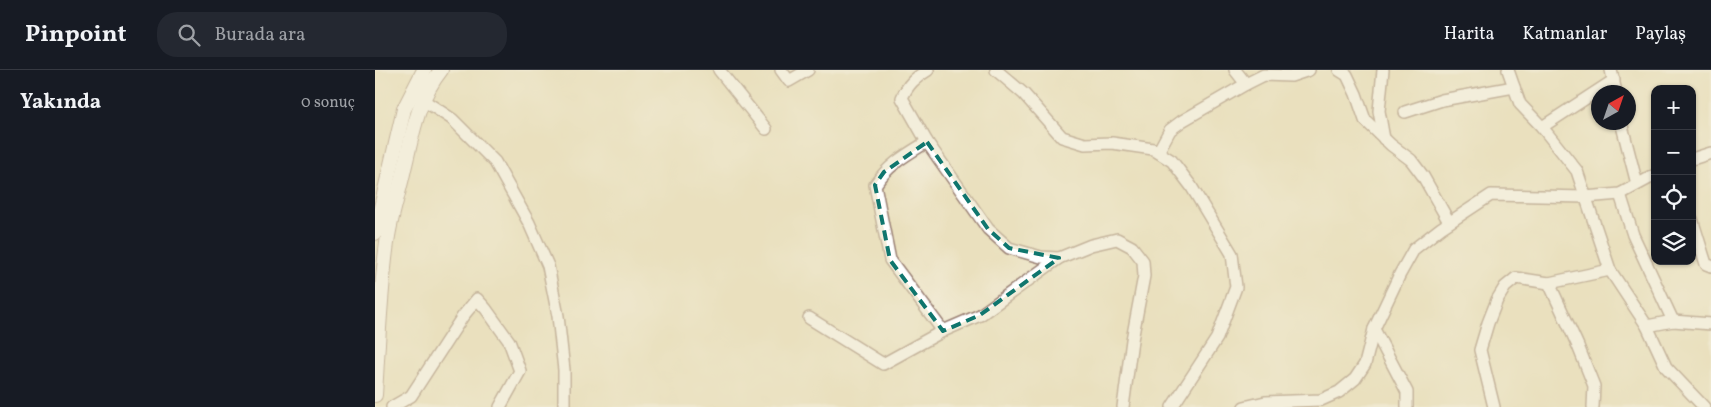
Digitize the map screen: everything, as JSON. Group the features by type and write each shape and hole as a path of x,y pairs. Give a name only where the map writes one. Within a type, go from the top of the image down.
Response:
{"main road":[{"path":"375,395 387,241 419,107 441,70"},
{"path":"375,233 404,109 419,73"}],"street":[{"path":"719,70 766,129"},
{"path":"781,70 789,80 808,70"},
{"path":"928,70 914,78 907,86 902,98 927,142 988,229 1002,242 1009,248 1041,257 1059,258"},
{"path":"1000,73 1013,70"},
{"path":"1235,70 1245,84"},
{"path":"1158,152 1170,130 1245,84 1264,75 1309,70"},
{"path":"1339,70 1347,75 1365,120 1384,139 1411,160 1423,176 1449,222"},
{"path":"1383,70 1379,111 1384,139"},
{"path":"1508,70 1520,104 1542,127 1577,171 1610,270 1647,326 1665,366 1704,407"},
{"path":"419,73 426,94 495,162 529,223 547,266 558,316 564,370 564,407"},
{"path":"1000,73 1024,94 1062,137 1085,144 1112,143 1153,149 1172,161 1191,186 1232,254 1236,287 1217,338 1172,407"},
{"path":"1542,127 1612,75"},
{"path":"1405,112 1442,100 1514,87"},
{"path":"1623,130 1637,184"},
{"path":"927,142 898,160 884,172 875,185 890,260 943,331"},
{"path":"1696,158 1711,152"},
{"path":"1243,407 1321,400 1339,392 1355,380 1365,364 1374,329 1414,249 1449,222 1491,196 1585,197 1620,194 1651,177"},
{"path":"1620,194 1633,234 1673,321"},
{"path":"1692,220 1706,264 1711,266"},
{"path":"809,318 883,364 943,331 981,315 1059,258 1091,245 1117,238 1132,247 1143,261 1144,276 1132,340 1123,407"},
{"path":"1493,407 1480,350 1497,300 1505,287 1516,278 1549,283 1610,270"},
{"path":"1549,283 1579,346 1594,386 1593,407"},
{"path":"392,407 411,396 463,316 477,300 486,309 509,341 520,371 500,407"},
{"path":"1647,326 1673,321 1711,324"},
{"path":"1374,329 1407,392 1407,407"}],"highlighted area":[{"path":"927,142 988,229 1009,248 1059,258 980,315 943,331 890,260 875,185 884,172"}]}
